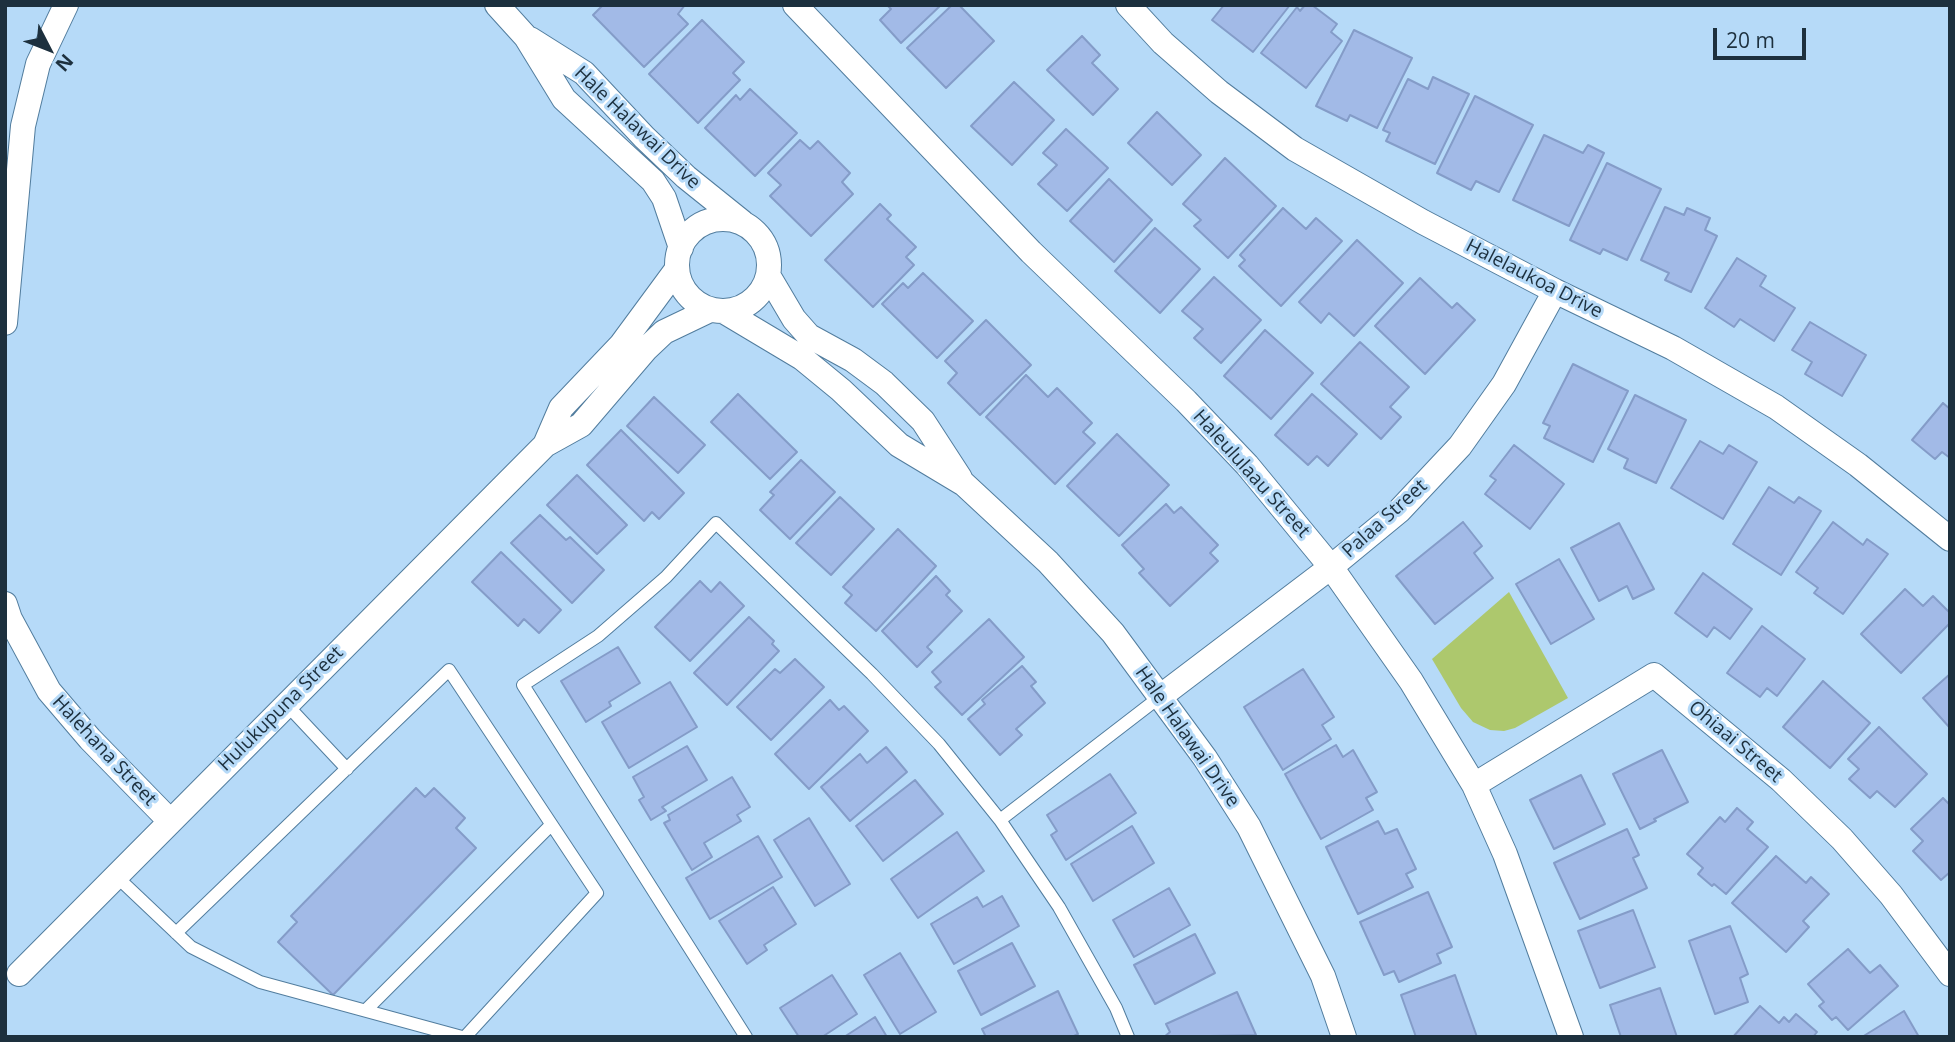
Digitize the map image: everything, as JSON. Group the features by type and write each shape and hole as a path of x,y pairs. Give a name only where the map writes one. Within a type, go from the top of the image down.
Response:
{"street":[{"path":"5,323 23,126 38,64 66,5"},
{"name":"Hale Halawai Drive","path":"497,5 526,37 564,99 653,181 664,198 679,258"},
{"name":"Haleululaau Street","path":"795,5 1031,252 1186,401 1247,465 1331,567 1411,681 1474,785 1505,854 1571,1037"},
{"name":"Halelaukoa Drive","path":"1128,5 1163,43 1219,92 1295,149 1423,222 1555,291 1673,348 1776,407 1858,465 1950,539"},
{"name":"Hale Halawai Drive","path":"526,37 584,73 644,138 686,177 745,224"},
{"path":"731,219 745,224 757,233 766,246 770,260 763,290 753,301 740,309 718,311 696,303 685,292 679,258 689,234 701,225 715,220 731,219"},
{"name":"Hulukupuna Street","path":"544,445 561,408 621,345 679,258"},
{"name":"Hale Halawai Drive","path":"768,275 794,319 809,336 874,375 923,421 964,484"},
{"name":"Palaa Street","path":"1161,696 1399,512 1460,446 1504,384 1555,291"},
{"name":"Hale Halawai Drive","path":"718,311 802,358 841,390 899,445 964,484 1048,562 1113,633 1161,696 1249,827 1323,976 1344,1037"},
{"name":"Hulukupuna Street","path":"19,974 544,445 581,425 646,349 664,332 718,311"},
{"name":"Halehana Street","path":"5,604 10,619 48,691 90,739 170,821"},
{"name":"Ohiaai Street","path":"1474,785 1654,675 1782,780 1842,839 1891,895 1950,974"}],"lane":[{"path":"746,1037 523,685 598,636 666,578 716,523 872,674 939,744 1000,820 1059,907 1116,1009 1128,1037"},
{"path":"116,876 176,933 191,947 260,982 464,1037 597,893 449,670 176,933"},
{"path":"1000,820 1161,696"},
{"path":"286,704 347,769"},
{"path":"366,1010 551,825"}],"green space":[{"path":"1509,592 1568,698 1515,728 1504,731 1490,730 1473,722 1461,708 1432,659"}],"building":[{"path":"603,5 685,5 678,14 688,24 644,67 593,15"},
{"path":"887,5 941,5 901,43 880,20 891,9"},
{"path":"952,5 959,5 994,41 946,88 907,48"},
{"path":"1224,5 1290,5 1253,52 1212,20"},
{"path":"1305,5 1312,5 1337,24 1331,32 1342,41 1306,88 1261,53 1297,7 1300,11"},
{"path":"702,20 744,62 733,73 740,80 698,123 649,74"},
{"path":"1354,30 1412,58 1377,128 1350,115 1347,121 1316,106"},
{"path":"1082,36 1100,55 1092,63 1118,89 1093,115 1047,70"},
{"path":"1433,77 1469,94 1435,164 1386,141 1390,133 1383,130 1408,79 1428,89"},
{"path":"1014,82 1054,120 1012,165 971,126"},
{"path":"750,89 797,133 755,176 705,128 736,95 740,100"},
{"path":"1475,96 1533,125 1499,192 1476,181 1471,190 1437,173"},
{"path":"1157,112 1201,155 1172,185 1128,143"},
{"path":"1066,129 1108,168 1067,211 1038,184 1057,165 1043,153"},
{"path":"1544,135 1583,153 1588,145 1604,153 1569,226 1513,200"},
{"path":"800,140 810,149 818,141 850,173 842,182 853,194 811,236 770,196 781,185 768,173"},
{"path":"1225,158 1276,206 1228,258 1194,226 1201,220 1183,204"},
{"path":"1607,163 1661,189 1627,260 1603,249 1600,254 1570,240"},
{"path":"1109,179 1152,220 1114,262 1070,221"},
{"path":"880,204 891,215 887,219 916,247 906,257 914,265 873,307 825,260"},
{"path":"1665,207 1684,215 1687,208 1710,218 1705,230 1717,236 1691,292 1665,280 1669,273 1641,260"},
{"path":"1283,208 1306,229 1316,218 1342,241 1281,306 1239,266 1245,260 1240,255"},
{"path":"1155,228 1200,269 1160,313 1115,271"},
{"path":"1357,240 1403,283 1354,336 1329,313 1321,323 1299,302"},
{"path":"1737,258 1766,276 1760,286 1795,308 1774,341 1740,319 1734,327 1705,308"},
{"path":"923,273 973,321 937,358 882,304 903,283 908,288"},
{"path":"1214,277 1261,320 1221,363 1194,338 1203,329 1182,311"},
{"path":"1420,278 1452,308 1457,303 1475,320 1425,374 1375,326"},
{"path":"986,320 1031,365 980,415 948,383 957,373 945,361"},
{"path":"1810,322 1866,355 1842,396 1805,374 1812,362 1792,350"},
{"path":"1265,330 1313,373 1271,419 1224,376"},
{"path":"1360,342 1409,387 1390,407 1401,417 1381,439 1321,384"},
{"path":"1573,364 1628,391 1593,462 1544,438 1550,426 1543,423"},
{"path":"1026,375 1048,397 1057,388 1092,423 1083,432 1095,443 1055,484 986,417"},
{"path":"738,394 797,452 770,479 711,422"},
{"path":"1312,394 1357,434 1328,466 1317,456 1308,465 1275,435"},
{"path":"1635,395 1686,420 1656,483 1624,468 1628,459 1608,449"},
{"path":"654,397 705,445 678,473 627,426"},
{"path":"1943,403 1950,409 1950,458 1942,452 1935,459 1912,440"},
{"path":"621,430 684,493 659,519 652,512 644,521 587,465"},
{"path":"1117,434 1169,485 1119,536 1067,486"},
{"path":"1700,441 1723,454 1729,445 1757,462 1723,519 1671,488"},
{"path":"1514,445 1564,484 1530,529 1485,494 1496,480 1490,476"},
{"path":"801,460 835,492 790,539 760,510 774,495 770,492"},
{"path":"577,475 627,525 597,554 547,505"},
{"path":"1769,487 1794,503 1799,497 1821,511 1781,575 1733,544"},
{"path":"840,497 874,529 831,575 796,543"},
{"path":"1166,504 1174,513 1181,507 1218,545 1210,553 1218,561 1170,606 1139,573 1144,569 1122,545"},
{"path":"540,515 566,540 570,537 604,570 572,603 511,543"},
{"path":"1463,522 1482,546 1474,553 1493,578 1435,624 1396,576"},
{"path":"1833,522 1863,545 1867,539 1888,554 1843,614 1814,593 1818,588 1796,572"},
{"path":"1619,523 1654,589 1633,599 1627,586 1599,601 1571,548"},
{"path":"898,529 936,566 876,631 845,603 852,595 843,587"},
{"path":"501,552 561,610 539,633 524,619 518,626 472,582"},
{"path":"1559,559 1594,619 1551,644 1516,584"},
{"path":"1703,573 1752,609 1730,639 1714,627 1707,637 1675,613"},
{"path":"936,576 950,591 946,595 962,611 927,647 932,652 917,667 882,631"},
{"path":"700,581 711,592 720,582 744,606 690,661 655,627"},
{"path":"1905,589 1923,606 1933,596 1950,613 1950,623 1901,673 1861,634"},
{"path":"749,617 774,641 772,644 779,651 727,705 694,673"},
{"path":"989,619 1024,657 962,715 935,687 941,682 932,672"},
{"path":"1762,626 1805,659 1777,696 1767,688 1760,697 1727,673"},
{"path":"618,647 640,683 609,702 611,706 586,722 561,681"},
{"path":"795,659 824,687 771,740 737,707 775,669 780,673"},
{"path":"1022,666 1036,682 1031,686 1045,703 1016,729 1022,735 1000,755 968,719 985,704 982,700"},
{"path":"1303,669 1334,717 1322,725 1331,739 1283,770 1244,707"},
{"path":"1950,674 1950,728 1923,698"},
{"path":"1823,681 1870,723 1830,768 1783,727"},
{"path":"670,682 697,727 629,768 602,722"},
{"path":"830,700 839,710 844,706 868,731 809,789 775,754"},
{"path":"1879,727 1927,774 1895,807 1877,791 1870,798 1849,779 1859,769 1848,759"},
{"path":"1336,745 1343,757 1353,750 1377,792 1366,798 1373,810 1321,839 1285,774"},
{"path":"687,746 707,780 662,807 666,811 651,820 639,800 644,797 633,777"},
{"path":"886,747 907,772 850,821 821,787 860,754 867,763"},
{"path":"1662,750 1688,802 1640,829 1613,774"},
{"path":"1110,774 1136,813 1066,860 1051,835 1057,831 1047,815"},
{"path":"1581,775 1605,824 1554,849 1530,800"},
{"path":"732,777 750,807 737,815 741,821 704,843 712,857 692,870 664,823 670,820 668,815"},
{"path":"915,780 943,814 883,861 856,826"},
{"path":"416,788 425,797 434,788 465,818 456,828 476,848 333,995 278,942 297,922 291,916"},
{"path":"1943,798 1950,805 1950,872 1941,880 1913,851 1923,841 1911,829"},
{"path":"1737,808 1753,822 1747,829 1768,847 1726,894 1698,874 1703,868 1687,854 1720,817 1725,822"},
{"path":"809,818 850,884 815,906 774,840"},
{"path":"1378,821 1385,834 1397,829 1416,869 1406,874 1413,887 1358,914 1326,847"},
{"path":"1132,826 1154,863 1093,901 1071,864"},
{"path":"1627,829 1639,855 1633,858 1647,888 1580,919 1554,863"},
{"path":"957,832 984,871 918,918 891,879"},
{"path":"758,836 782,877 710,919 686,878"},
{"path":"1776,856 1806,883 1811,877 1829,894 1803,921 1809,927 1786,952 1732,903"},
{"path":"773,887 796,924 764,945 767,950 747,964 719,921"},
{"path":"1169,888 1190,925 1134,957 1113,920"},
{"path":"1428,892 1452,947 1437,954 1441,963 1399,982 1394,971 1384,975 1360,922"},
{"path":"1002,896 1019,926 954,964 931,924 977,897 983,907"},
{"path":"1633,910 1655,967 1600,988 1578,931"},
{"path":"1730,926 1748,974 1740,978 1748,1002 1715,1014 1689,941"},
{"path":"1195,934 1215,973 1155,1004 1134,965"},
{"path":"1012,943 1035,986 981,1015 958,971"},
{"path":"1848,949 1870,973 1880,965 1898,986 1848,1030 1836,1017 1832,1020 1819,1006 1824,1002 1808,984"},
{"path":"900,953 936,1012 900,1034 864,975"},
{"path":"832,975 857,1014 822,1037 799,1037 780,1008"},
{"path":"1455,975 1477,1037 1416,1037 1401,995"},
{"path":"1660,988 1677,1037 1621,1037 1610,1005"},
{"path":"1058,991 1078,1034 1072,1037 986,1037 982,1029"},
{"path":"1237,992 1256,1035 1164,1037 1170,1032 1166,1024"},
{"path":"1760,1006 1779,1023 1784,1017 1789,1022 1796,1014 1817,1032 1813,1037 1733,1037"},
{"path":"1904,1011 1919,1037 1862,1037"},
{"path":"875,1017 887,1037 844,1037"}]}
